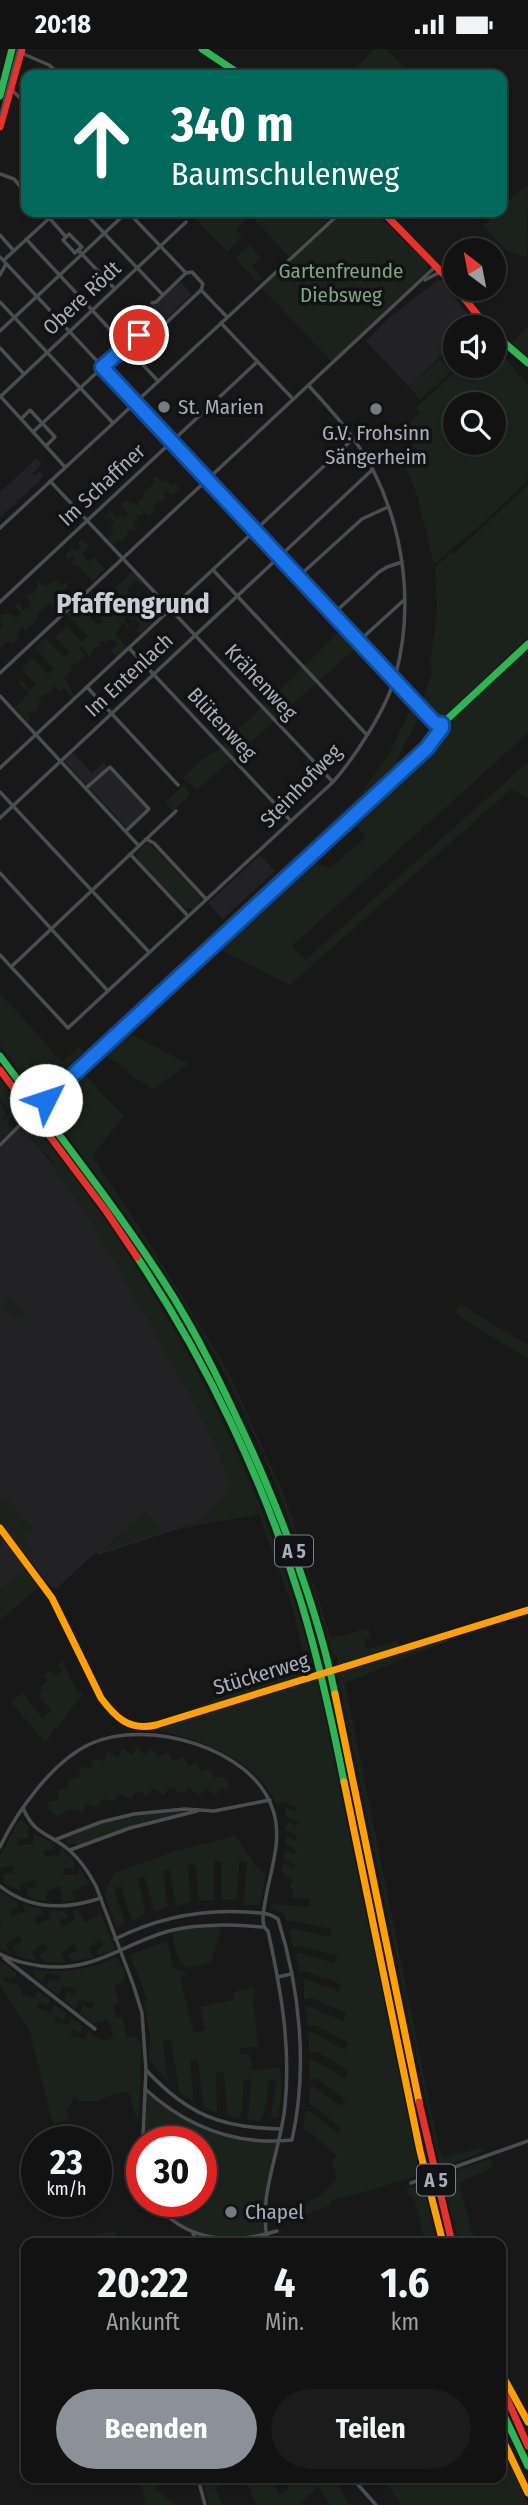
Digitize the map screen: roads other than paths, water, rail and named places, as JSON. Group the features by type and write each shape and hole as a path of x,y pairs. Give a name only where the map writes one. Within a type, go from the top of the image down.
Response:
{"main road":[{"path":"202,49 234,70"},
{"path":"0,96 8,61 17,50"},
{"path":"0,127 18,64 17,50"},
{"path":"8,61 18,64"},
{"path":"388,217 443,275"},
{"path":"467,301 478,315"},
{"path":"506,344 528,363"},
{"path":"442,724 528,644"},
{"name":"A 5","path":"0,1056 122,1219 170,1292 223,1386 278,1510 309,1596 333,1682 429,2151 451,2238"},
{"name":"A 5","path":"0,1070 106,1211 162,1296 231,1423 276,1528 307,1622 331,1713 418,2140 442,2238"},
{"name":"Stückerweg","path":"0,1528 46,1588 85,1668 111,1711 121,1721 137,1727 146,1728 168,1722 528,1610"},
{"path":"506,2382 528,2422"},
{"path":"506,2396 528,2446"},
{"path":"506,2420 528,2466"},
{"path":"506,2447 528,2493"}],"street":[{"path":"17,50 56,70"},
{"path":"11,89 21,98"},
{"path":"0,174 14,179 21,187"},
{"path":"89,217 163,295"},
{"path":"0,331 61,274 80,252 122,217"},
{"path":"133,217 186,273"},
{"path":"0,529 336,217"},
{"path":"0,275 3,261 49,218 66,237"},
{"name":"Obere Rödt","path":"0,397 186,222"},
{"path":"69,234 82,247 80,252 75,253 63,240 69,234"},
{"path":"0,235 14,251"},
{"path":"26,240 61,274 158,381"},
{"path":"80,252 115,289"},
{"path":"0,1145 329,836 427,748 440,733 442,724 433,721 3,261"},
{"path":"423,281 437,269"},
{"path":"0,673 437,269"},
{"path":"33,432 138,335 146,341 201,290 203,285 192,272 186,273 152,303"},
{"path":"201,290 227,317"},
{"path":"0,302 113,423"},
{"path":"221,323 293,400"},
{"path":"0,348 24,374"},
{"name":"Im Schaffner","path":"0,602 257,362"},
{"name":"Steinhofweg","path":"11,967 68,1028 332,782 367,735 395,679 405,599 402,562 388,507 372,470 339,419 309,386"},
{"path":"0,397 66,467"},
{"path":"21,419 30,410 55,437 46,446"},
{"path":"0,768 353,439"},
{"name":"Im Entenlach","path":"0,818 372,470"},
{"name":"Krähenweg","path":"50,481 332,782"},
{"path":"298,577 362,519 388,507"},
{"path":"333,614 379,572 402,562"},
{"path":"212,570 367,735"},
{"path":"359,641 405,599"},
{"name":"Blütenweg","path":"130,647 291,821"},
{"path":"87,687 178,785"},
{"path":"0,696 139,846"},
{"path":"86,789 110,767 149,809 126,831"},
{"path":"0,792 149,952"},
{"path":"0,955 11,967 176,811"},
{"path":"146,839 154,843 206,899"},
{"path":"130,854 188,916"},
{"path":"0,873 108,991"},
{"path":"0,1846 11,1824 54,1771 79,1750 123,1734 162,1735 215,1751 243,1770 270,1800 275,1817 276,1841 263,1913 264,1927 268,1931 278,1977 287,2040 287,2074 279,2141 264,2203 267,2238"},
{"path":"69,1850 130,1828 199,1811 233,1809 270,1800"},
{"path":"23,1808 35,1829 69,1850 88,1872 101,1898 142,2014 146,2070 143,2126"},
{"path":"56,1840 102,1822 134,1814 185,1809 199,1811"},
{"path":"0,1886 27,1901 55,1907 84,1904 101,1898"},
{"path":"115,1939 152,1923 187,1914 233,1911 263,1913 278,1919 291,1975 300,2043 298,2107 292,2140 236,2139 212,2132 180,2115 145,2089"},
{"path":"1,1955 30,1964 83,1966 150,1937 190,1927 222,1924 264,1927"},
{"path":"1,1955 95,2029"},
{"path":"278,1977 291,1975"},
{"path":"146,2070 177,2100 216,2121 237,2126 281,2129"},
{"path":"409,2183 528,2141"},
{"path":"168,2217 196,2238"},
{"path":"261,2238 278,2231"},
{"path":"192,2233 219,2238"},
{"path":"234,2238 266,2235"},
{"path":"199,2483 205,2505"},
{"path":"356,2483 376,2505"}],"tram line":[{"path":"0,115 18,49"}],"place":[{"name":"St. Marien","path":"164,407"},
{"name":"G.V. Frohsinn Sängerheim","path":"376,409"},
{"name":"Chapel","path":"231,2212"}],"district":[{"name":"Pfaffengrund","path":"133,603"}],"park label":[{"name":"Gartenfreunde Diebsweg","path":"341,283"}]}
